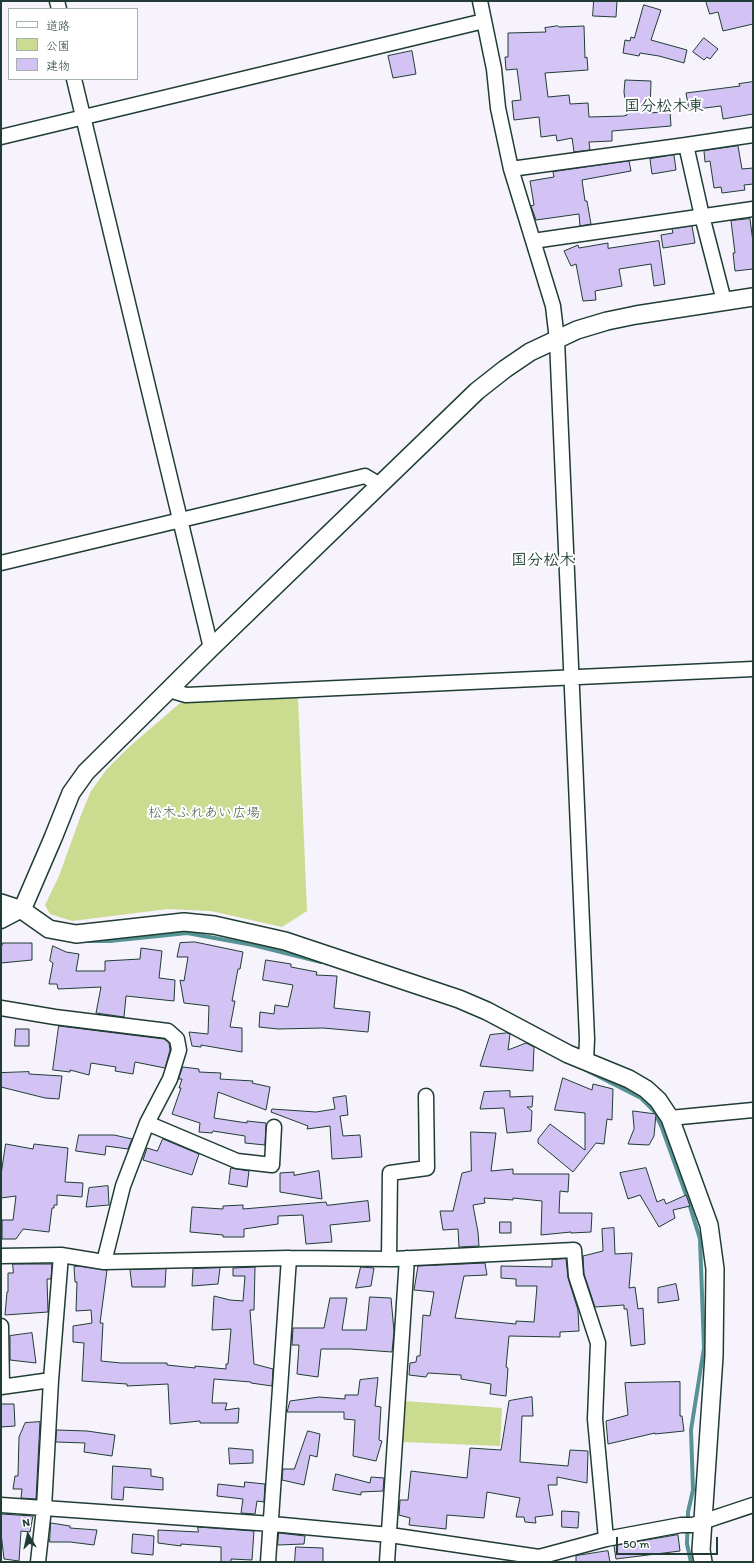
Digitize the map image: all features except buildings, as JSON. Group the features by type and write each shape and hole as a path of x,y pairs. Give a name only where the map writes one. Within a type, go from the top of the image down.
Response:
{"street":[{"path":"480,1 494,69 498,108 511,169 553,306 557,340 586,1023 586,1061"},
{"path":"1,137 484,21"},
{"path":"74,80 211,648"},
{"path":"511,169 753,135"},
{"path":"686,145 702,216 724,301"},
{"path":"533,241 753,209"},
{"path":"1,921 22,910 71,793 77,783 97,760 477,391 517,360 530,352 577,330 607,321 636,315 724,301 753,298"},
{"path":"1,563 366,476 380,486"},
{"path":"169,690 186,695 571,678 753,668"},
{"path":"1,903 22,910 50,929 76,934 184,922 214,926 285,942 459,999 568,1054 629,1079 646,1089 658,1100 670,1118 708,1225 715,1269 714,1356 692,1524 701,1550 703,1562"},
{"path":"1,1008 55,1017 168,1032 177,1039 179,1050 170,1079 147,1123 123,1186 104,1262"},
{"path":"388,1259 390,1173 427,1168 426,1096"},
{"path":"670,1118 753,1110"},
{"path":"147,1123 237,1161 272,1165 274,1127"},
{"path":"1,1256 61,1255 104,1262 289,1258 388,1259 574,1250 576,1276 598,1343 595,1419 606,1540"},
{"path":"38,1562 44,1508 51,1380 61,1255"},
{"path":"268,1562 272,1524 289,1258"},
{"path":"387,1562 390,1535 407,1258"},
{"path":"1,1326 2,1387 51,1380"},
{"path":"1,1505 272,1524 390,1535 538,1559 606,1540 692,1524 753,1505"}],"green space":[{"name":"松木ふれあい広場","path":"298,698 307,911 282,927 211,911 168,909 72,921 50,914 45,905 59,876 91,791 107,769 128,748 180,703"},
{"path":"404,1401 502,1408 500,1446 403,1442"}],"waterway":[{"path":"87,941 110,941 187,933 253,945 321,962"},
{"path":"580,1067 641,1098 654,1111 662,1128 688,1200 700,1239 704,1348 691,1430 693,1490 688,1512 687,1544 691,1562"}],"district":[{"name":"国分松木東","path":"664,107"},
{"name":"国分松木","path":"543,561"}]}
